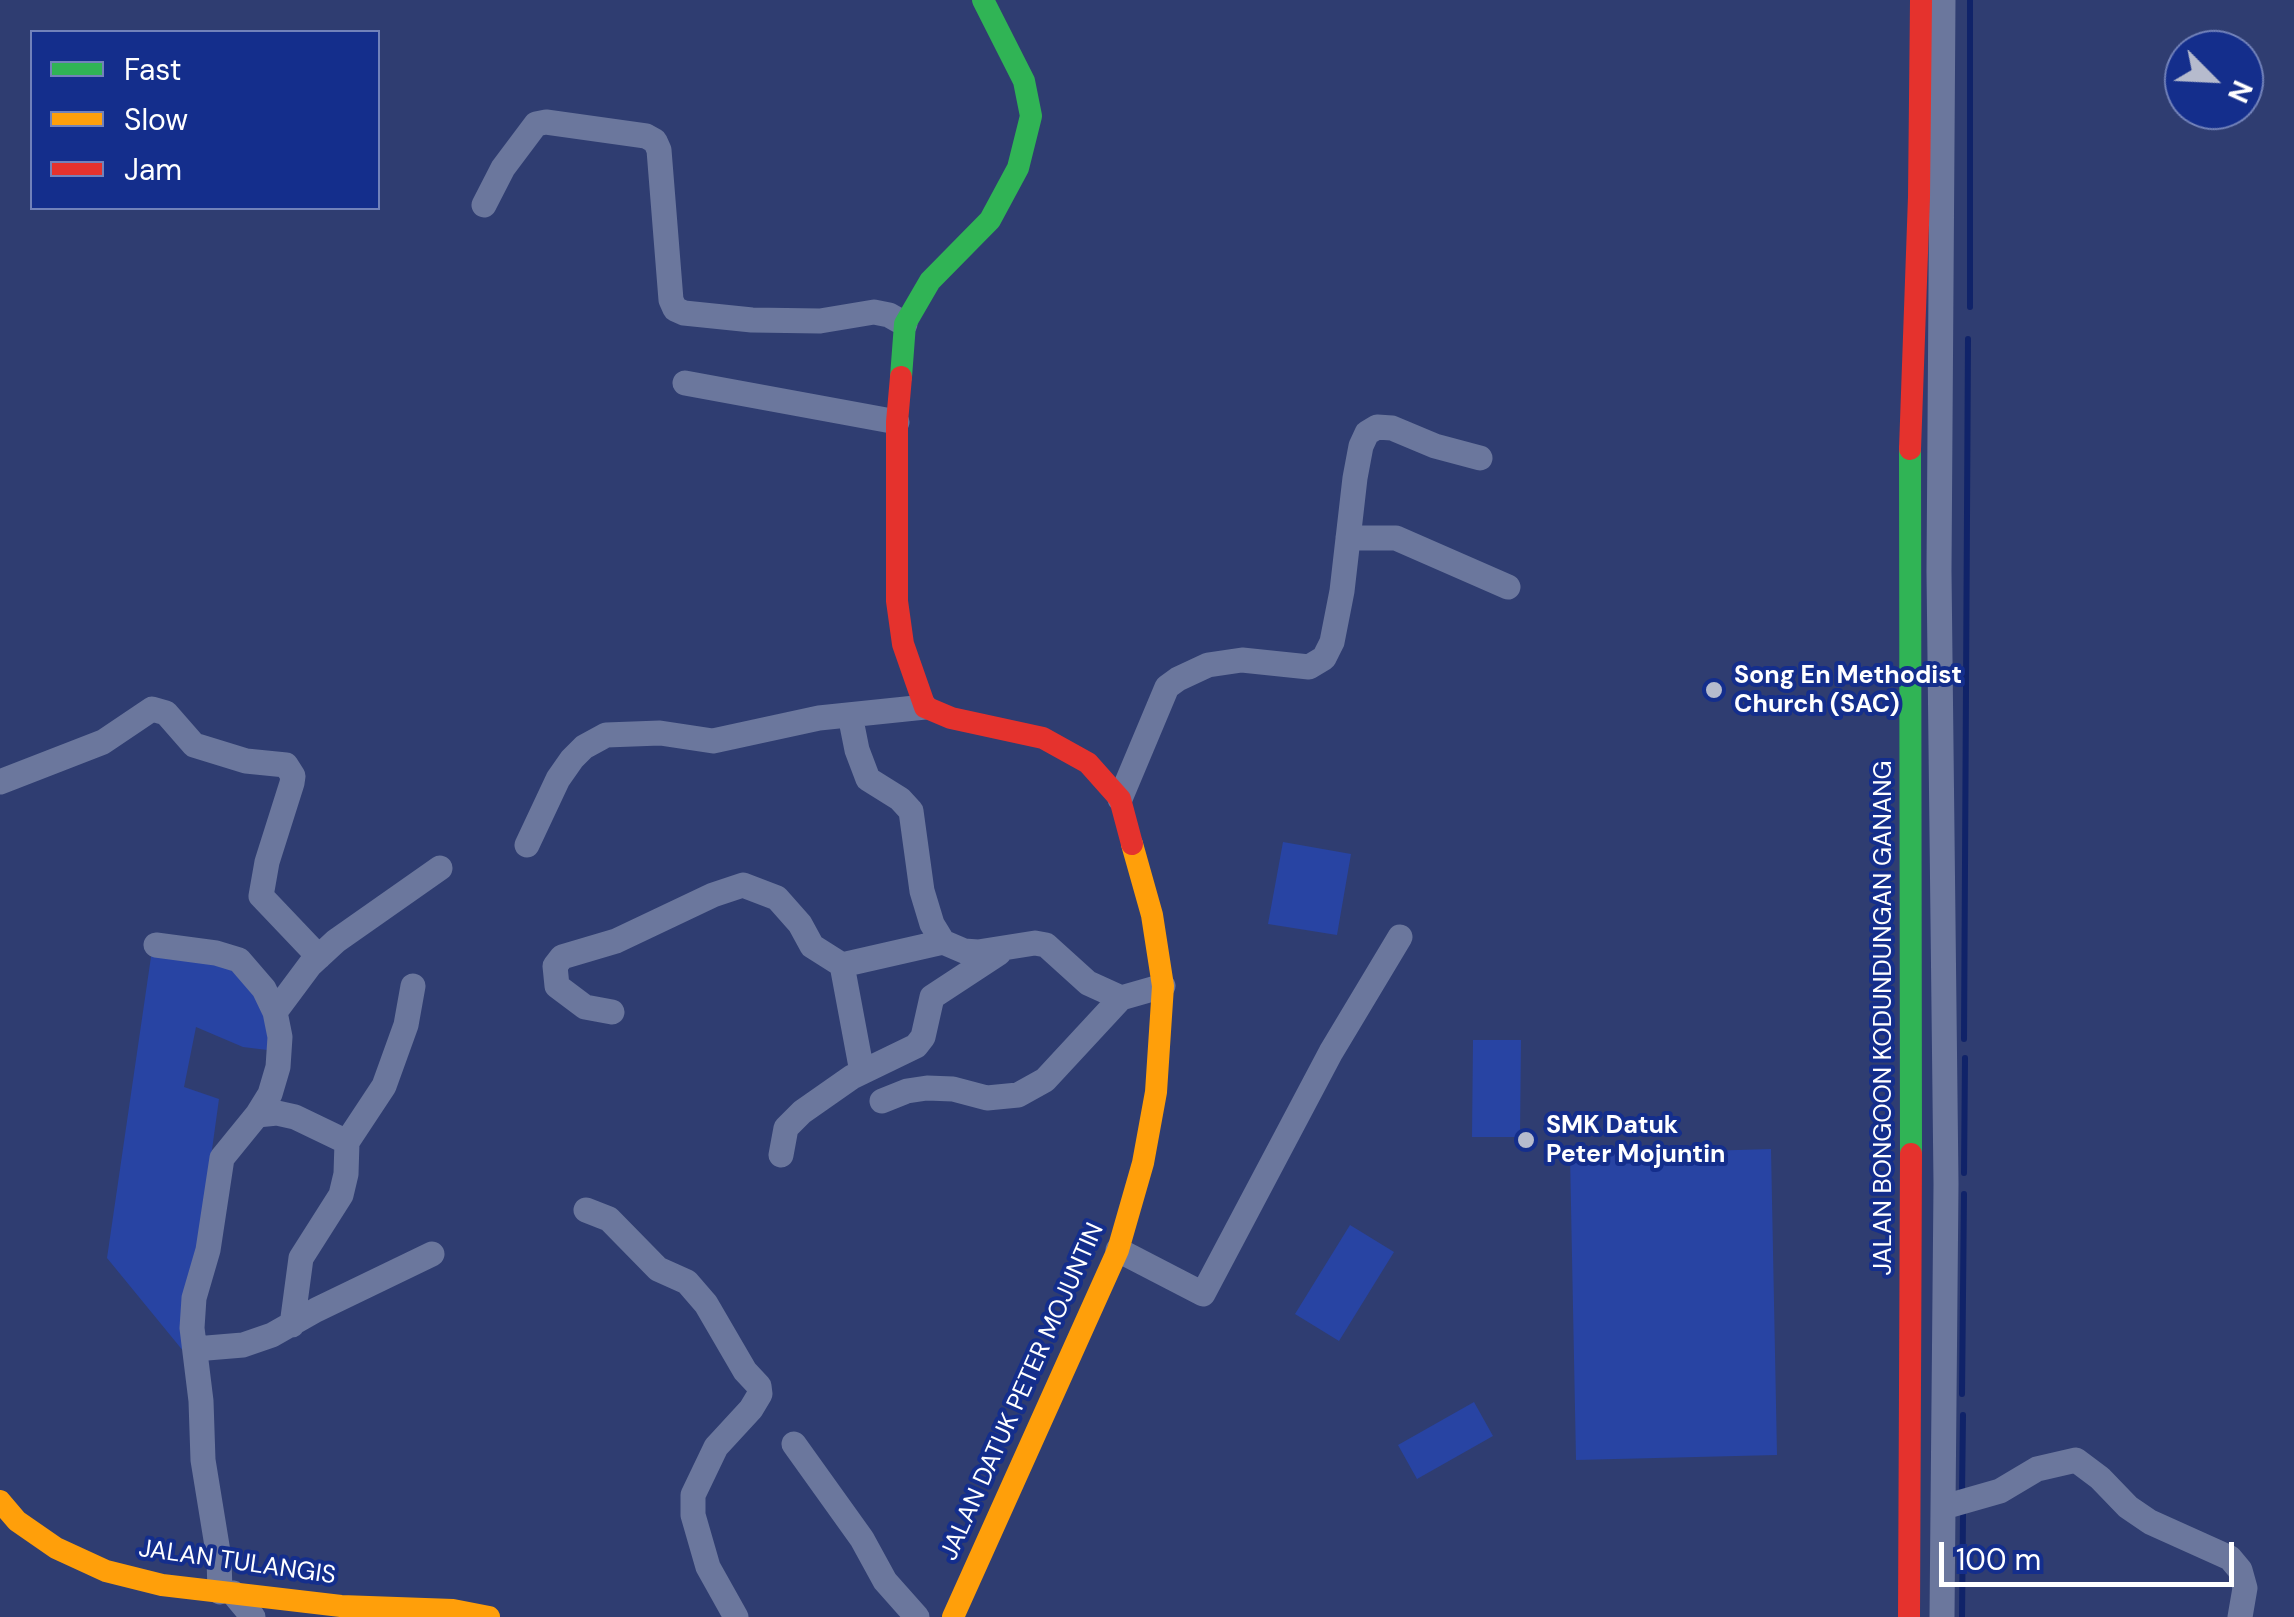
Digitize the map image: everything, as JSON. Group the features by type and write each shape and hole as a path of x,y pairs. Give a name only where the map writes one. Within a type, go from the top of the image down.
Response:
{"street":[{"path":"484,205 521,141 536,124 546,122 646,136 655,141 659,150 671,300 675,309 752,320 889,317 990,220 1018,168 1031,116 1024,80 983,0"},
{"name":"JALAN BONGOON KODUNDUNGAN GANANG","path":"1909,1617 1912,716 1908,489 1919,197 1921,0"},
{"path":"1942,1617 1946,1184 1939,571 1943,0"},
{"path":"526,845 572,760 584,747 606,735 660,733 713,741 818,718 916,708 897,602 882,420 889,317"},
{"path":"686,383 882,420"},
{"path":"1120,799 1168,687 1178,678 1208,665 1242,660 1309,667 1324,658 1332,642 1339,607 1361,446 1367,433 1377,427 1392,428 1435,446 1480,458"},
{"path":"1348,538 1396,538 1508,588"},
{"name":"JALAN DATUK PETER MOJUNTIN","path":"916,708 1060,744 1088,763 1120,799 1152,915 1163,986 1156,1092 1118,1250 954,1617"},
{"path":"0,782 104,742 152,709 166,713 194,744 246,761 286,765 291,770 292,783 267,862 261,896 319,957"},
{"path":"850,715 868,780 900,799 912,812 922,891 932,924 943,942 964,951 1046,945 1088,983 1121,998"},
{"path":"275,1012 319,957 390,901 440,868"},
{"path":"612,1012 585,1006 557,986 555,966 562,957 616,941 743,884 777,898 800,924 812,946 842,965 943,942"},
{"path":"1118,1250 1204,1294 1331,1052 1400,937"},
{"path":"156,946 216,952 239,960 264,989 275,1012 280,1037 278,1067 270,1094 222,1158 208,1250 194,1298 192,1328 203,1460 226,1593 254,1617"},
{"path":"781,1154 786,1128 802,1112 830,1090 916,1046 923,1037 929,1005 937,991 1002,950"},
{"path":"842,965 862,1072"},
{"path":"292,1325 301,1258 341,1195 347,1142 384,1086 406,1025 412,986"},
{"path":"882,1101 927,1088 953,1089 987,1098 1028,1092 1046,1080 1121,998 1163,986"},
{"path":"257,1116 277,1113 295,1117 347,1142"},
{"path":"586,1210 609,1219 658,1269 687,1282 706,1304 758,1386 760,1394 716,1447 693,1495 693,1515 708,1568 736,1617"},
{"path":"195,1349 243,1345 292,1325 432,1254"},
{"path":"794,1444 862,1539 885,1581 917,1617"},
{"path":"1944,1506 2000,1491 2037,1469 2076,1460 2150,1522 2230,1558 2240,1570 2245,1588 2240,1617"},
{"name":"JALAN TULANGIS","path":"0,1501 17,1520 56,1548 106,1571 162,1585 341,1606 453,1610 489,1617"},
{"path":"1909,1553 1941,1550"}],"shaded area":[{"path":"1283,842 1351,854 1337,935 1268,924"},
{"path":"152,950 211,955 256,989 275,1051 243,1047 196,1027 184,1087 219,1099 184,1352 107,1258"},
{"path":"1473,1040 1521,1040 1520,1137 1472,1137"},
{"path":"1771,1149 1777,1455 1576,1460 1570,1155"},
{"path":"1350,1225 1394,1252 1339,1341 1295,1314"},
{"path":"1474,1402 1493,1436 1417,1479 1398,1445"}],"waterway":[{"path":"1970,0 1970,307"},
{"path":"1964,1039 1968,339"},
{"path":"1964,1173 1965,1058"},
{"path":"1962,1394 1964,1194"},
{"path":"1962,1493 1963,1415"},
{"path":"1962,1617 1963,1514"}],"traffic: fast":[{"path":"901,377 905,324 930,281 990,220 1018,168 1031,116 1024,81 983,0"},
{"path":"1910,449 1911,1154"}],"traffic: slow":[{"path":"953,1617 1118,1250 1143,1163 1156,1092 1163,986 1152,915 1132,844"},
{"path":"0,1501 17,1521 56,1548 106,1571 162,1585 341,1606 453,1610 489,1617"}],"traffic: jam":[{"path":"1910,449 1921,0"},
{"path":"901,377 897,422 897,601 903,644 925,707 951,718 1043,738 1088,763 1120,799 1132,844"},
{"path":"1909,1617 1911,1154"}],"place":[{"name":"Song En Methodist Church (SAC)","path":"1714,690"},
{"name":"SMK Datuk Peter Mojuntin","path":"1526,1140"}]}
